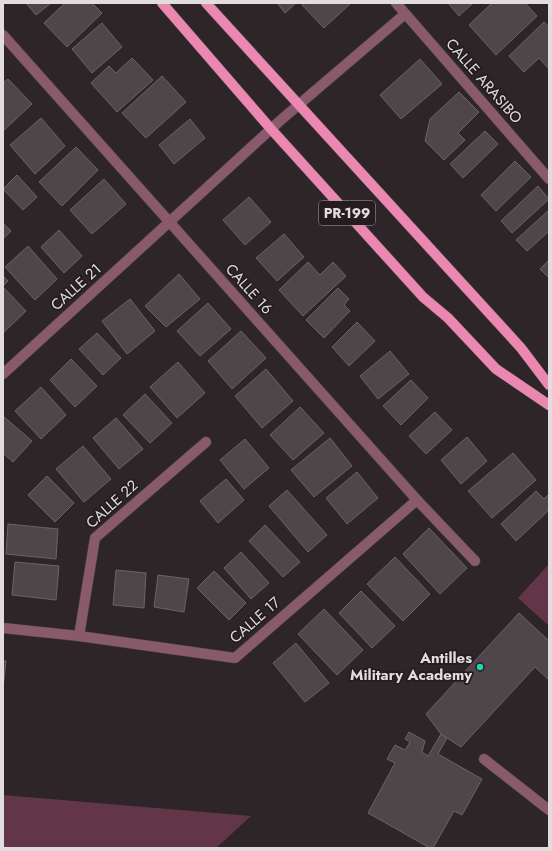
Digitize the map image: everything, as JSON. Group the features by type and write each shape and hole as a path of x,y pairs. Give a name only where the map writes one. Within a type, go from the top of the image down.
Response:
{"main road":[{"name":"PR-199","path":"162,3 272,129 423,297 448,318 496,368 549,405"},
{"name":"PR-199","path":"206,3 521,348 549,385"}],"street":[{"name":"CALLE ARASIBO","path":"396,3 549,179"},
{"name":"CALLE 21","path":"3,374 272,129 405,14"},
{"name":"CALLE 16","path":"3,35 417,500 475,560"},
{"name":"CALLE 22","path":"79,636 94,538 206,442"},
{"name":"CALLE 17","path":"3,628 79,636 235,658 417,500"},
{"path":"484,759 549,810"}],"shaded area":[{"path":"549,564 549,625 548,625 518,598"},
{"path":"3,795 251,816 216,848 3,848"}],"building":[{"path":"26,3 51,3 36,15"},
{"path":"65,3 92,3 102,13 67,47 44,23"},
{"path":"277,3 296,3 285,13"},
{"path":"304,3 351,3 324,28 302,5"},
{"path":"448,3 473,3 459,16"},
{"path":"492,3 525,3 537,16 496,55 469,25"},
{"path":"544,22 549,27 549,67 548,68 539,58 524,72 509,56"},
{"path":"102,23 122,47 92,73 72,49"},
{"path":"132,58 153,80 117,112 91,83 109,66 116,73"},
{"path":"420,59 442,84 401,119 380,95"},
{"path":"162,76 186,102 146,138 122,113"},
{"path":"8,79 32,104 3,131 3,83"},
{"path":"459,92 479,112 458,133 465,140 444,160 425,141 430,119"},
{"path":"41,118 65,146 35,174 10,145"},
{"path":"190,119 205,138 174,164 159,145"},
{"path":"485,131 498,144 463,178 450,164"},
{"path":"76,147 98,170 62,206 39,182"},
{"path":"515,161 531,177 496,211 481,195"},
{"path":"17,175 37,197 23,210 3,189"},
{"path":"104,179 126,204 92,234 70,210"},
{"path":"538,186 549,199 512,233 501,221"},
{"path":"249,197 271,222 245,245 223,220"},
{"path":"549,210 549,231 527,251 516,240"},
{"path":"3,223 11,231 3,239"},
{"path":"59,230 82,256 64,273 41,247"},
{"path":"284,234 304,257 277,281 256,258"},
{"path":"28,246 57,279 35,300 5,267"},
{"path":"549,260 549,278 540,269"},
{"path":"308,262 320,275 333,262 346,276 303,316 279,290"},
{"path":"179,274 200,299 166,327 145,306"},
{"path":"3,276 8,281 3,286"},
{"path":"3,287 26,311 3,333"},
{"path":"338,288 349,299 344,305 350,311 324,338 306,320"},
{"path":"130,299 155,331 127,354 102,321"},
{"path":"208,303 231,329 200,356 177,331"},
{"path":"357,322 375,341 349,366 332,347"},
{"path":"241,331 266,358 232,389 208,361"},
{"path":"97,333 121,358 103,375 79,349"},
{"path":"390,351 409,374 378,399 360,376"},
{"path":"71,359 97,386 75,407 50,380"},
{"path":"178,362 205,393 177,418 150,387"},
{"path":"266,369 293,401 262,428 235,396"},
{"path":"411,380 428,398 401,425 383,406"},
{"path":"41,387 66,415 41,439 15,411"},
{"path":"145,394 172,423 150,443 123,415"},
{"path":"300,407 324,433 293,460 270,435"},
{"path":"435,412 452,430 426,454 409,436"},
{"path":"3,416 32,441 13,462 3,453"},
{"path":"116,418 143,449 119,469 93,438"},
{"path":"467,437 487,461 461,484 441,460"},
{"path":"330,438 352,466 314,497 291,470"},
{"path":"245,439 269,468 244,489 220,460"},
{"path":"83,446 111,479 84,502 56,469"},
{"path":"513,453 536,480 492,518 468,491"},
{"path":"357,472 378,498 347,524 326,498"},
{"path":"47,476 74,503 55,522 28,495"},
{"path":"226,479 244,500 218,523 200,501"},
{"path":"287,490 327,535 308,552 269,506"},
{"path":"536,491 544,499 549,494 549,510 516,541 501,524"},
{"path":"8,524 58,529 56,559 6,554"},
{"path":"265,525 300,562 283,577 249,541"},
{"path":"429,528 467,568 440,594 403,554"},
{"path":"241,552 269,583 251,599 224,568"},
{"path":"395,557 430,594 403,621 367,584"},
{"path":"15,562 59,566 56,600 12,595"},
{"path":"116,570 146,573 144,608 113,605"},
{"path":"214,571 246,603 229,620 197,588"},
{"path":"158,575 189,579 184,612 154,607"},
{"path":"361,591 395,626 372,648 339,613"},
{"path":"324,609 363,650 337,675 298,634"},
{"path":"519,613 549,641 549,680 535,667 461,747 441,734 426,714"},
{"path":"296,643 329,683 305,702 273,663"},
{"path":"3,661 6,661 3,688"},
{"path":"409,732 425,741 422,752 428,756 441,734 447,738 438,754 482,779 462,815 454,811 433,848 430,848 368,813 395,763 387,759 395,745 405,750 410,742 405,739"}],"place":[{"name":"Antilles Military Academy","path":"480,667"}]}
